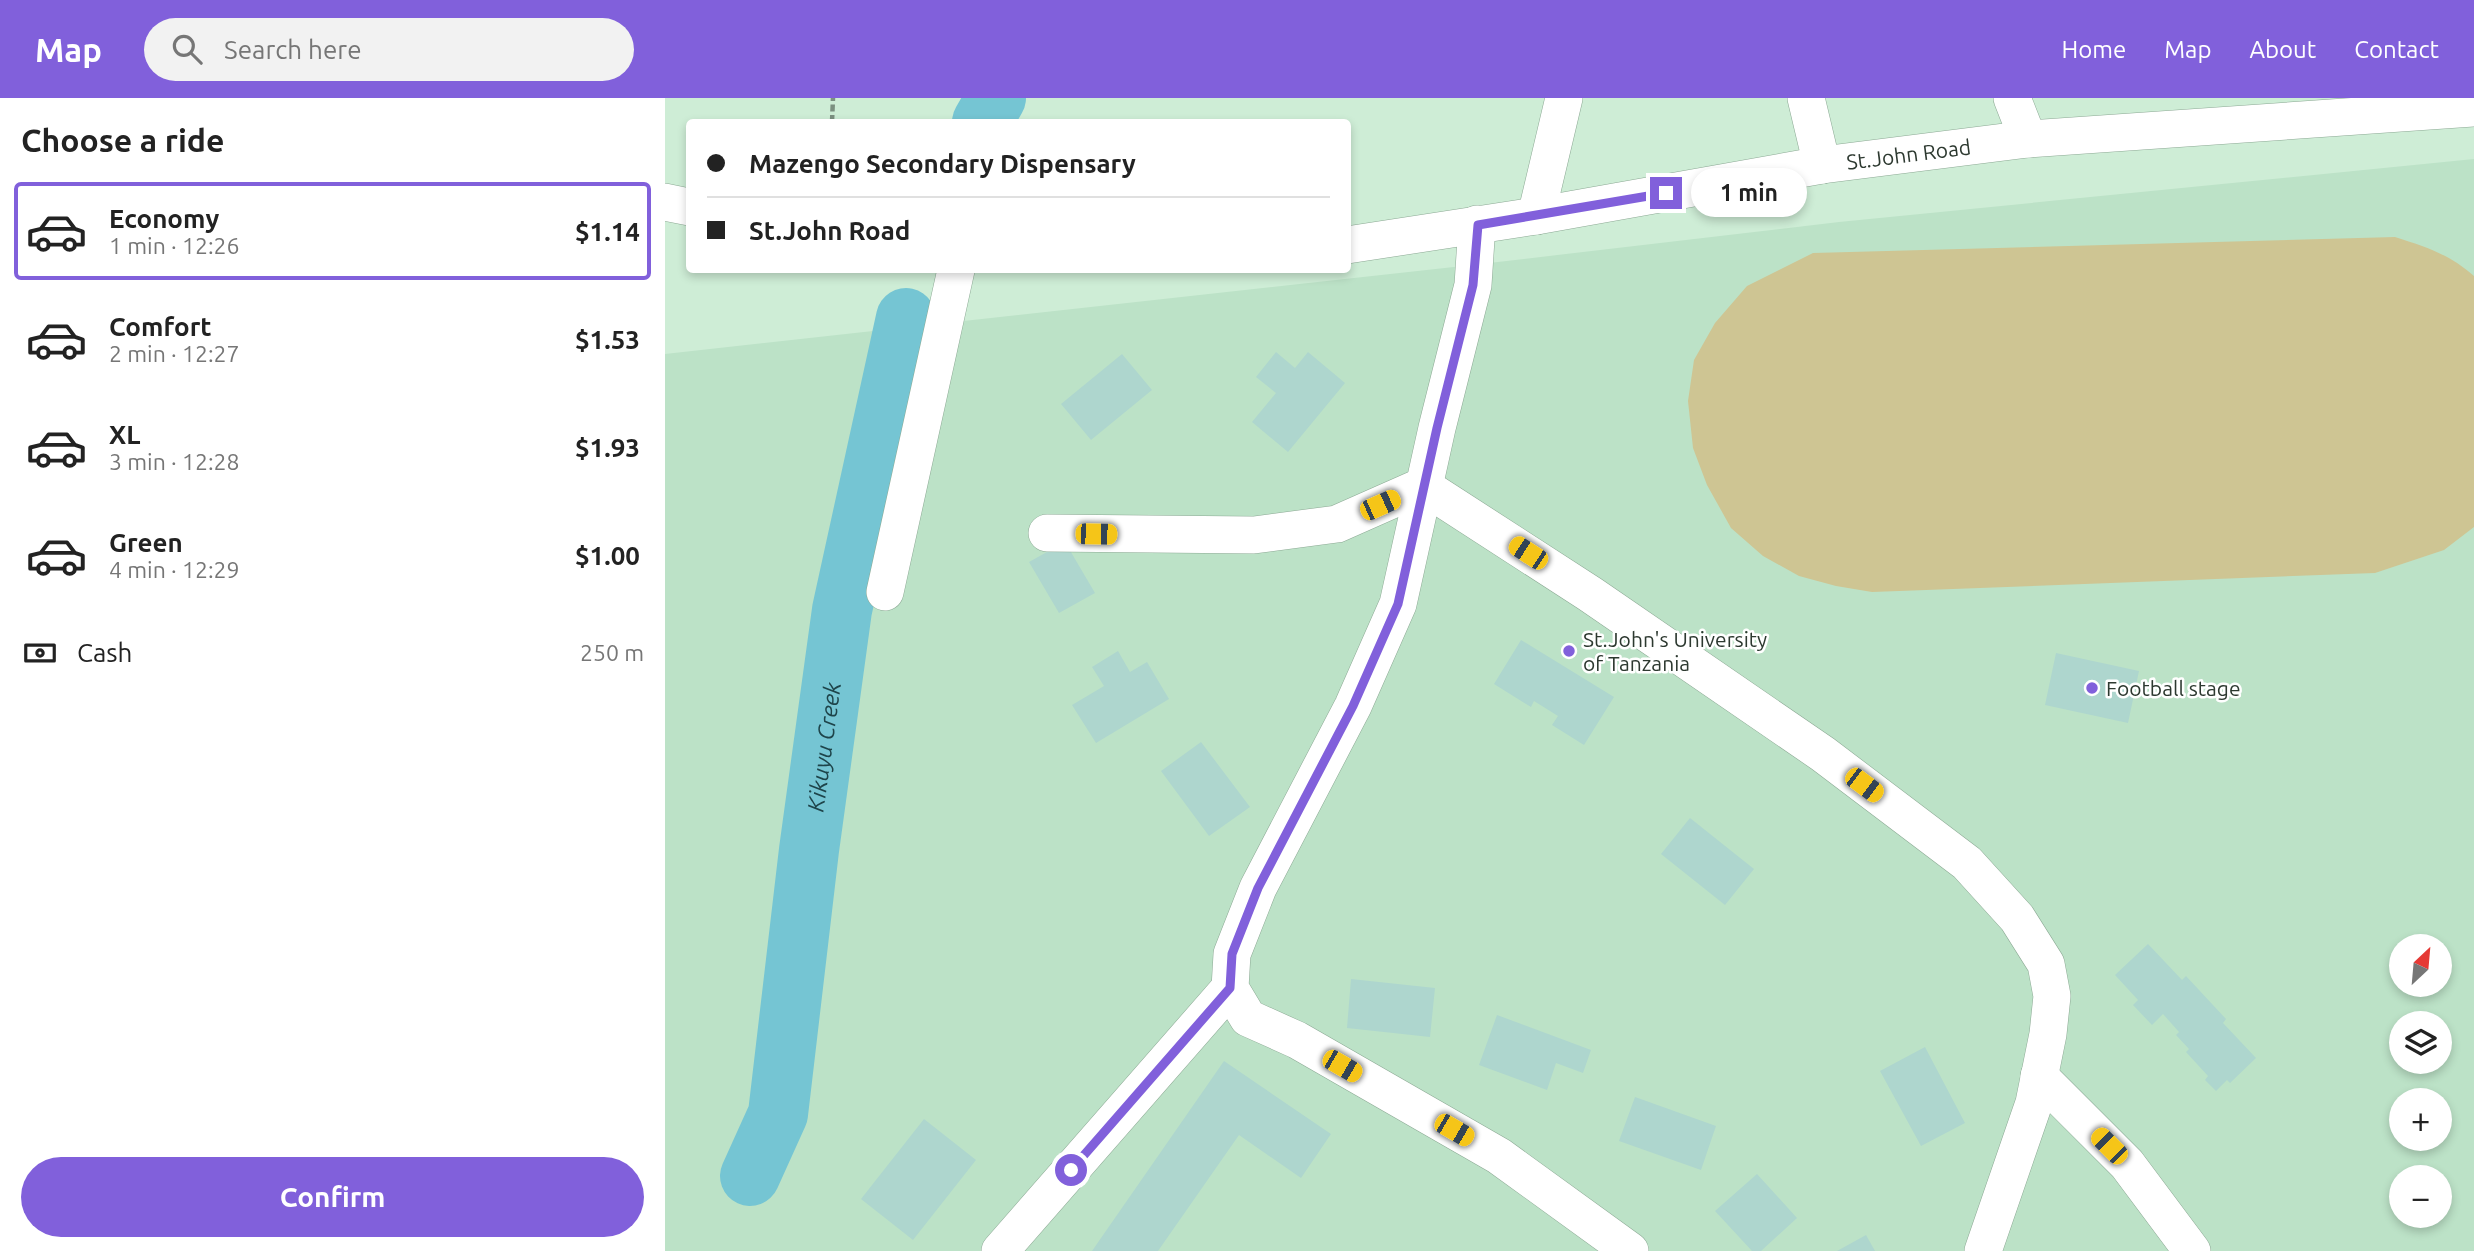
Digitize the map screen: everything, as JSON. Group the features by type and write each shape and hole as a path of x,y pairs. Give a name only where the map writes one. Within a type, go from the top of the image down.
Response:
{"street":[{"path":"1536,216 1564,98"},
{"path":"1806,98 1822,165"},
{"path":"2013,98 2028,139"},
{"name":"St.John Road","path":"1351,244 1536,216 1822,165 2028,139 2474,108"},
{"path":"665,202 686,206"},
{"path":"1478,225 1473,285 1423,486 1398,604 1353,706 1258,888 1232,954 1230,988 1248,1018 1297,1040 1499,1156 1628,1251"},
{"path":"885,592 955,273"},
{"path":"1047,533 1255,535 1338,524 1423,486"},
{"path":"1423,486 1590,594 1823,754 1967,863 2017,918 2046,964 2052,996 2048,1034 2034,1103 1983,1251"},
{"path":"1000,1251 1230,988"},
{"path":"2039,1076 2127,1164 2192,1251"}],"path":[{"path":"832,119 833,98"}],"shaded area":[{"name":"St.John's University of Tanzania","path":"2474,159 2474,1251 665,1251 665,354 1839,222"},
{"path":"2395,237 2446,257 2474,276 2474,527 2444,550 2375,573 1872,592 1836,586 1799,576 1763,556 1731,528 1707,485 1693,448 1688,401 1694,360 1715,323 1747,286 1813,253"}],"building":[{"path":"1276,352 1295,368 1308,352 1345,383 1288,452 1252,422 1276,393 1256,377"},
{"path":"1122,354 1152,390 1091,440 1061,404"},
{"path":"1065,542 1095,593 1059,613 1029,562"},
{"path":"1521,640 1614,697 1584,745 1552,725 1558,716 1534,701 1531,707 1494,684"},
{"path":"1118,651 1130,672 1147,662 1169,699 1096,743 1072,705 1104,686 1092,667"},
{"name":"Football stage","path":"2056,653 2139,671 2128,723 2045,705"},
{"path":"1201,742 1250,807 1209,836 1161,771"},
{"path":"1690,818 1754,869 1725,905 1661,854"},
{"path":"2148,944 2182,980 2186,976 2226,1019 2223,1023 2256,1058 2230,1083 2227,1080 2216,1091 2205,1080 2208,1076 2186,1052 2189,1049 2176,1035 2179,1032 2163,1014 2152,1025 2133,1005 2138,1000 2115,975"},
{"path":"1351,979 1435,988 1430,1037 1347,1028"},
{"path":"1497,1015 1591,1050 1583,1073 1556,1063 1547,1090 1479,1065"},
{"path":"1925,1047 1965,1123 1921,1146 1880,1071"},
{"path":"1224,1061 1331,1134 1301,1178 1239,1135 1158,1251 1092,1251"},
{"path":"1635,1097 1716,1126 1701,1170 1619,1141"},
{"path":"924,1119 976,1160 913,1240 861,1199"},
{"path":"1757,1174 1797,1218 1761,1251 1752,1251 1715,1211"},
{"path":"1866,1235 1875,1251 1837,1251"}],"waterway":[{"name":"Kikuyu Creek","path":"984,119 996,98"},
{"name":"Kikuyu Creek","path":"750,1176 778,1114 809,850 842,610 906,318"}],"place":[{"name":"St.John's University of Tanzania","path":"1569,651"},
{"name":"Football stage","path":"2092,688"}],"route":[{"path":"1071,1170 1230,988 1232,954 1258,888 1353,706 1398,604 1423,486 1473,285 1478,225 1666,193"}]}
